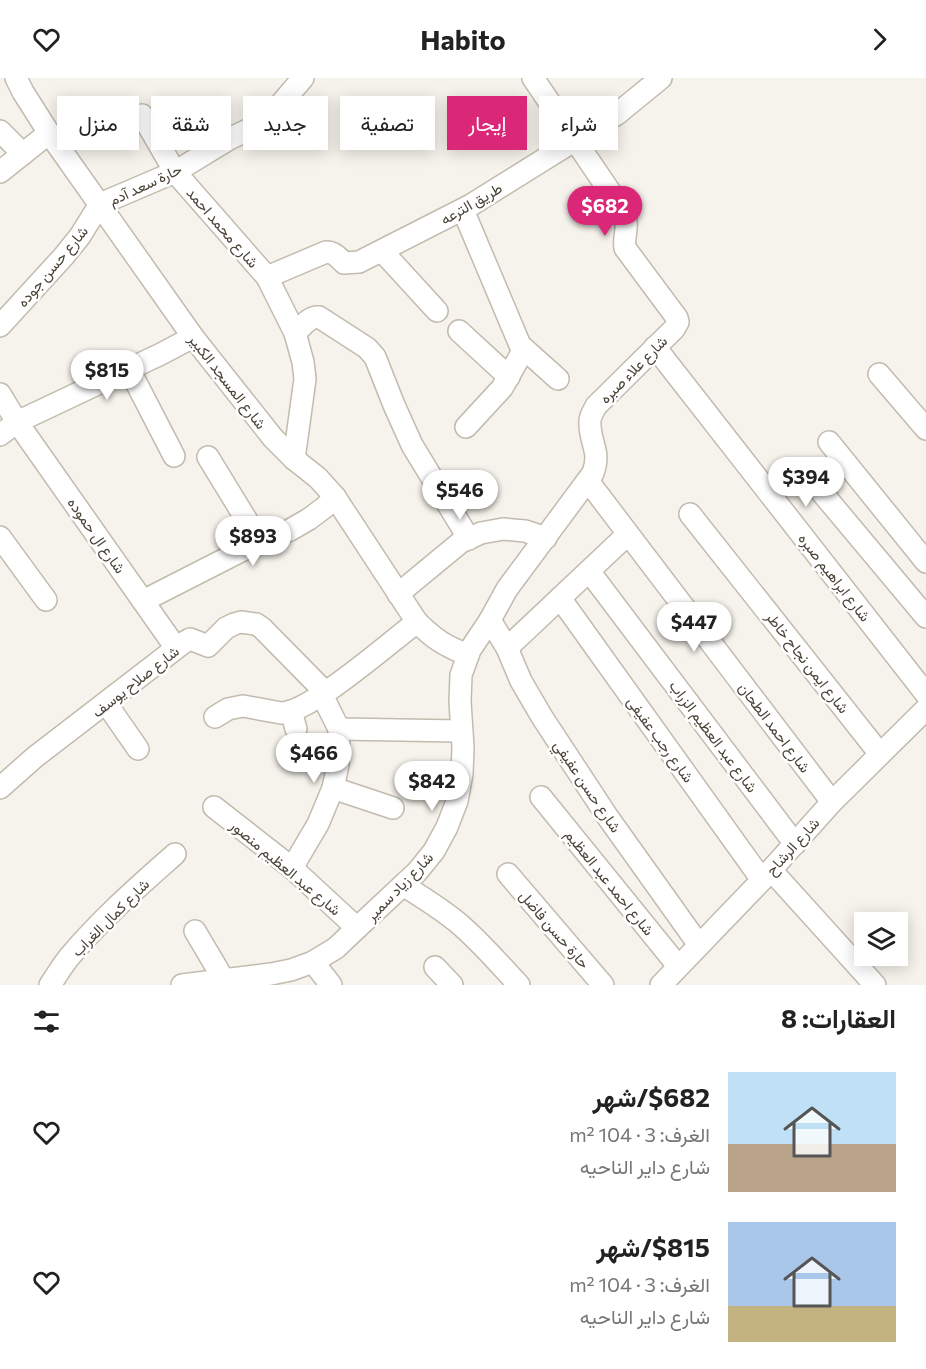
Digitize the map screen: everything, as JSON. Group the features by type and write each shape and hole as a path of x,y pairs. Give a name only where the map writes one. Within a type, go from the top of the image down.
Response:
{"street":[{"name":"شارع المسجد الكبير","path":"16,78 49,133 193,337 273,438 335,496 417,622 431,636 449,648 468,655"},
{"name":"حارة سعد آدم","path":"100,204 175,172 229,139 258,125 274,112 303,78"},
{"path":"533,78 545,96"},
{"name":"طريق الترعه","path":"618,113 661,78"},
{"name":"شارع محمد احمد","path":"142,115 175,172 267,277 295,333 305,380 294,459"},
{"path":"0,131 23,154"},
{"path":"0,172 49,133"},
{"name":"طريق الترعه","path":"267,277 326,252 333,253 344,263 359,262 463,210 559,150"},
{"name":"شارع علاء صبره","path":"546,538 588,481 597,464 589,423 596,406 674,329 678,322 625,248 624,242 628,226 625,214 582,150"},
{"name":"شارع حسن جوده","path":"0,326 64,256 100,204"},
{"path":"463,210 520,345 558,379"},
{"path":"382,251 437,311"},
{"path":"295,333 311,318 319,317 367,348 375,357 412,445 469,538"},
{"path":"459,331 508,377"},
{"path":"0,435 17,422 193,337"},
{"name":"شارع ابراهيم صبره","path":"656,347 926,694"},
{"path":"466,428 502,388 524,349"},
{"path":"129,369 174,456"},
{"path":"879,374 926,429"},
{"name":"شارع ال حموده","path":"0,394 17,422 176,648"},
{"path":"829,442 926,562"},
{"path":"208,457 260,542"},
{"path":"808,476 926,617"},
{"name":"شارع احمد الطحان","path":"588,481 832,802"},
{"path":"143,602 243,550 290,530 325,507 335,496"},
{"name":"شارع ايمن نجاح خاطر","path":"690,514 880,754"},
{"path":"398,594 461,542 481,533 503,529 525,531 546,538"},
{"path":"507,648 628,534"},
{"name":"شارع زياد سمير","path":"182,985 271,974 313,962 336,948 403,885 434,851 457,801 462,774 461,675 468,655 507,589 546,538"},
{"path":"2,545 46,600"},
{"name":"شارع عبد العظيم الزراب","path":"589,571 795,844"},
{"name":"شارع رجب عفيفى","path":"560,598 767,875 875,985"},
{"name":"شارع حسن عفيفي","path":"490,620 542,717 607,816 699,945"},
{"name":"شارع صلاح يوسف","path":"0,788 35,757 176,648 190,639 207,646 210,645 226,628 234,624 247,622 262,628 324,694"},
{"path":"215,717 228,709 243,706 286,713 294,720 417,622"},
{"path":"292,868 318,824 333,788 339,765 339,729 324,694"},
{"path":"106,703 138,749"},
{"name":"شارع الرشاح","path":"661,985 767,875 832,802 926,709"},
{"path":"339,729 461,731"},
{"path":"333,788 393,808"},
{"name":"شارع احمد عبد العظيم","path":"541,797 678,966"},
{"name":"شارع عبد العظيم منصور","path":"214,807 292,868 357,928"},
{"name":"شارع كمال الغراب","path":"50,985 71,955 94,930 175,854"},
{"name":"حارة حسن فاضل","path":"508,874 603,985"},
{"path":"403,885 457,922 519,985"},
{"path":"195,931 229,981"},
{"path":"313,962 331,985"},
{"path":"435,967 452,985"}]}
